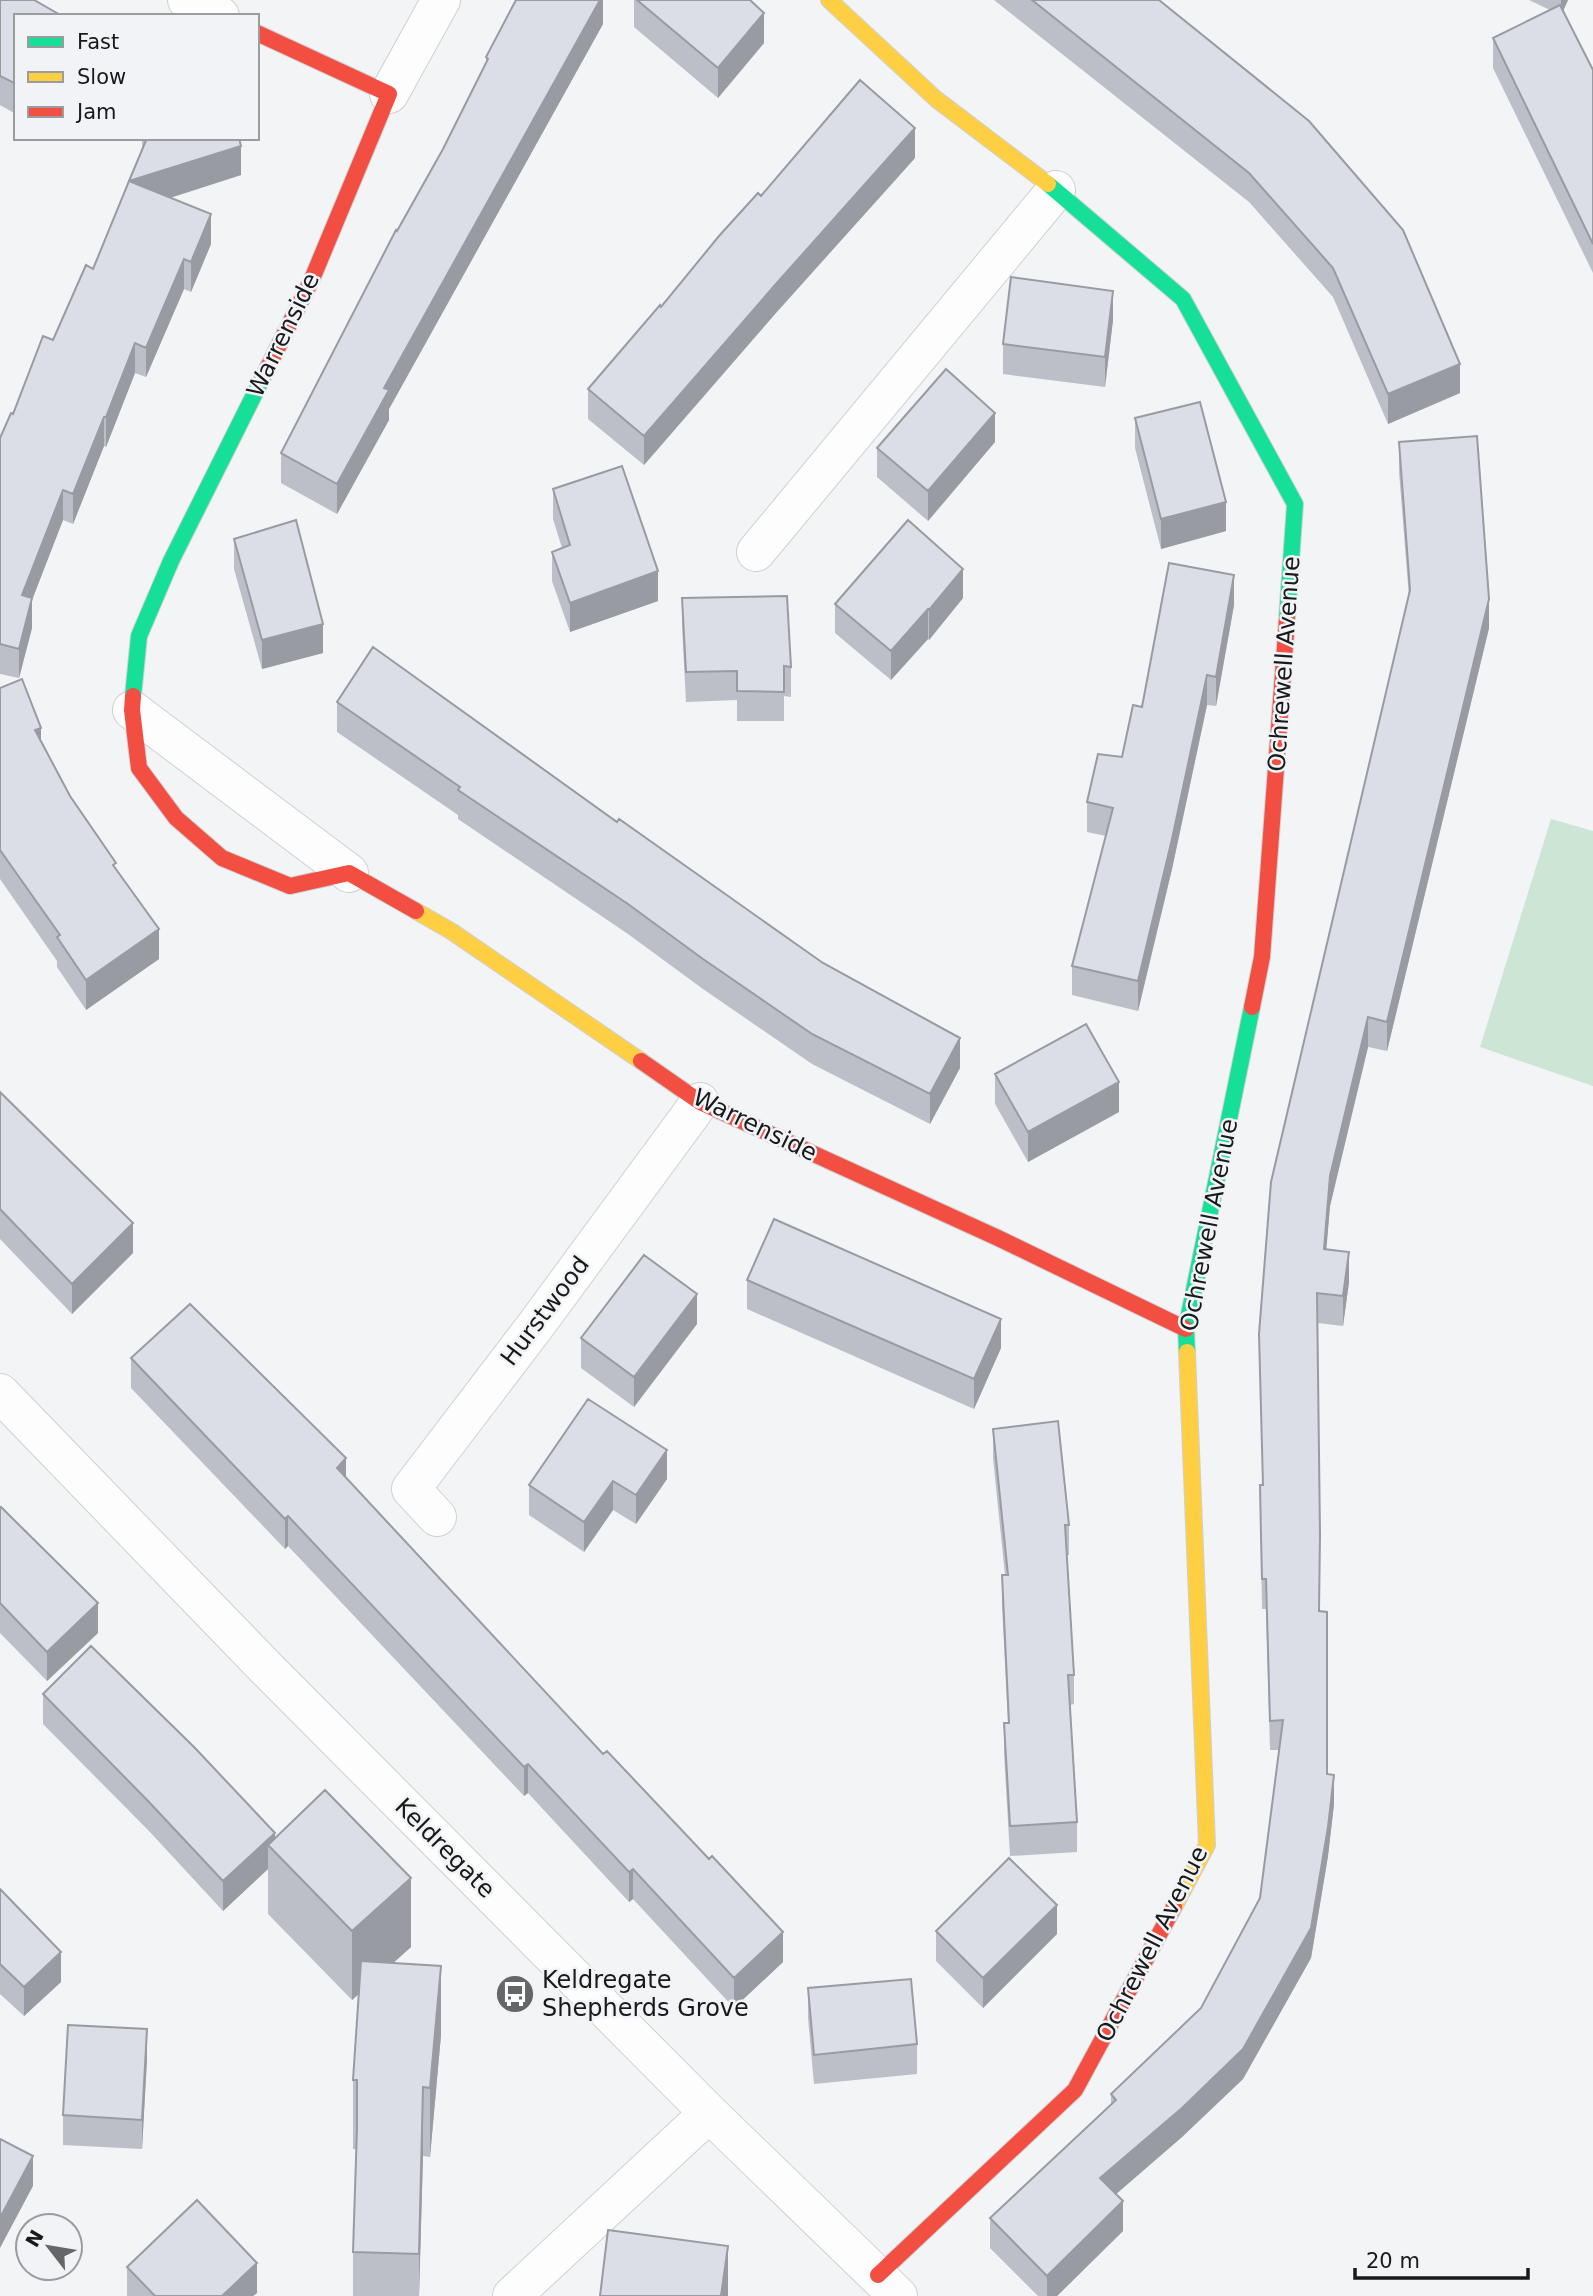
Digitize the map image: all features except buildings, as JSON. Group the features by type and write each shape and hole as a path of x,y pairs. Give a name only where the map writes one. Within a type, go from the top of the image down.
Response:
{"street":[{"path":"187,0 216,14"},
{"path":"259,34 389,94 441,0"},
{"name":"Ochrewell Avenue","path":"829,0 936,99 1056,190 1182,299 1296,504 1262,957 1186,1329 1207,1845 1075,2090 888,2285"},
{"name":"Warrenside","path":"349,873 290,886 222,858 176,818 139,768 132,710 139,636 171,561 312,279 389,94"},
{"path":"756,552 1056,190"},
{"name":"Warrenside","path":"132,710 349,873 451,930 700,1102 998,1238 1186,1329"},
{"name":"Hurstwood","path":"437,1517 411,1489 700,1102"},
{"name":"Keldregate","path":"0,1393 267,1670 709,2113 888,2285"},
{"path":"512,2296 709,2113"}],"green space":[{"path":"1551,819 1593,831 1593,1086 1480,1047"}],"traffic: fast":[{"path":"1048,184 1183,299 1295,504 1287,619"},
{"path":"133,696 139,636 171,561 268,367"},
{"path":"1187,1352 1186,1329 1252,1007"}],"traffic: slow":[{"path":"829,0 936,99 1048,184"},
{"path":"416,911 451,931 641,1061"},
{"path":"1174,1907 1207,1845 1187,1352"}],"traffic: jam":[{"path":"259,34 389,94 312,279 268,367"},
{"path":"1252,1007 1262,957 1287,619"},
{"path":"133,696 132,710 139,768 176,818 222,858 290,886 349,873 416,911"},
{"path":"641,1061 700,1102 998,1238 1186,1329"},
{"path":"878,2275 1075,2090 1174,1907"}],"place":[{"name":"Keldregate Shepherds Grove","path":"515,1994"}]}
